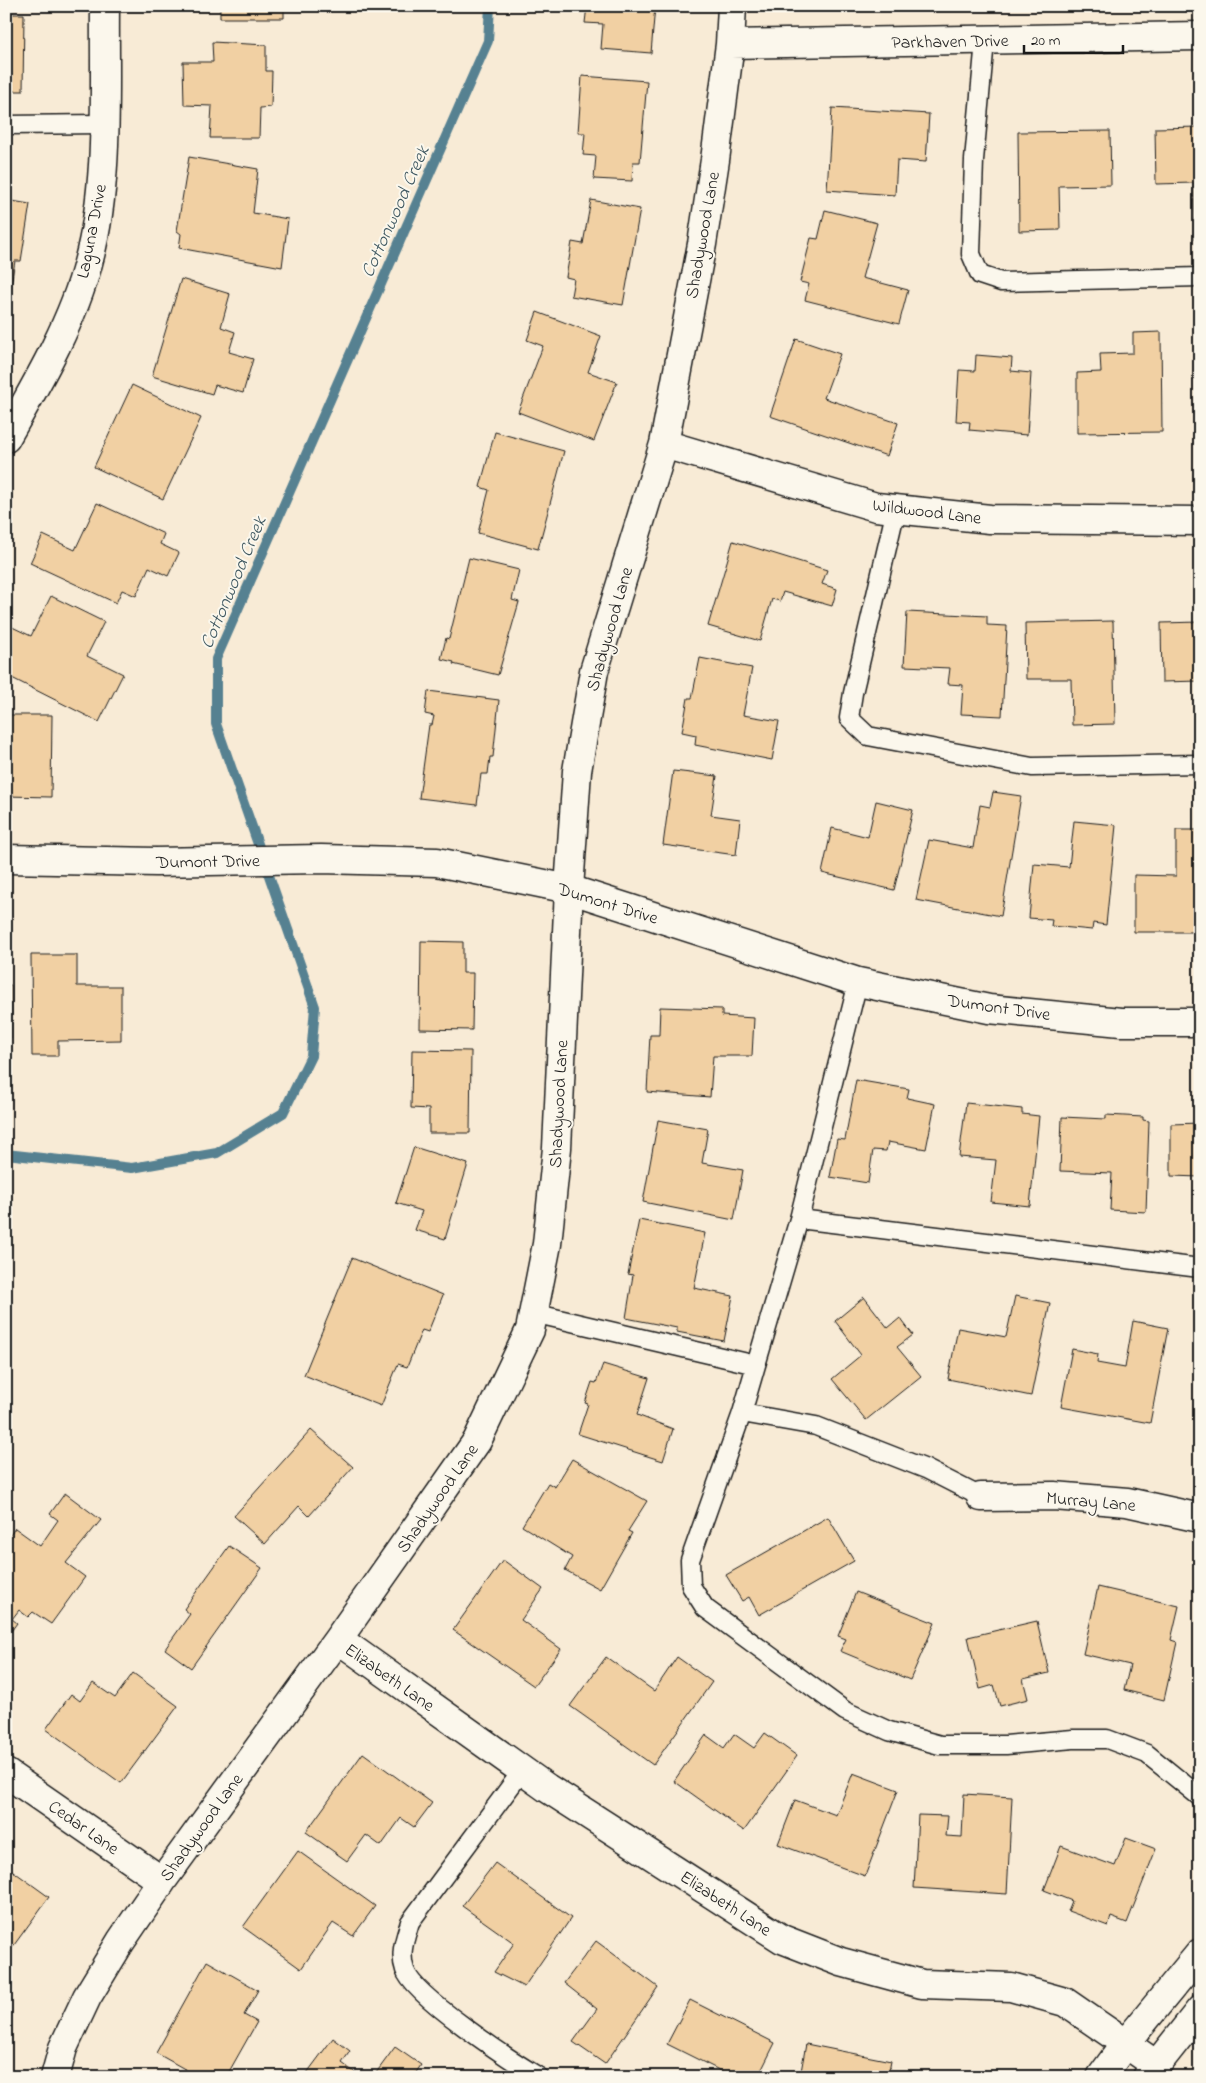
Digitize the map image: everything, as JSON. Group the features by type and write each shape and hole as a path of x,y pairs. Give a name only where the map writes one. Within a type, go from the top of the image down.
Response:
{"street":[{"name":"Laguna Drive","path":"9,429 73,311 88,262 102,186 105,6"},
{"name":"Shadywood Lane","path":"55,2077 63,2048 88,1997 120,1941 338,1639 476,1441 530,1330 547,1244 557,1148 569,890 577,770 594,670 664,444 702,244 730,44 732,6"},
{"name":"Parkhaven Drive","path":"730,44 1200,36"},
{"name":"Wildwood Lane","path":"664,444 876,506 896,509 990,519 1200,521"},
{"name":"Dumont Drive","path":"6,859 156,862 321,859 437,862 569,890 858,982 989,1009 1121,1022 1200,1022"},
{"name":"Murray Lane","path":"982,1497 1054,1496 1118,1501 1200,1518"},
{"name":"Elizabeth Lane","path":"338,1639 522,1771 782,1939 841,1962 922,1984 1011,1987 1065,2002 1125,2044 1151,2070"},
{"name":"Cedar Lane","path":"6,1773 162,1881"},
{"path":"1101,2077 1125,2044 1200,1953"},
{"path":"1151,2070 1200,2010"}],"lane":[{"path":"985,41 974,160 971,254 980,275 1001,282 1200,277"},
{"path":"6,125 103,124"},
{"path":"896,509 853,693 849,718 868,736 1032,767 1200,764"},
{"path":"858,982 799,1219 742,1413 690,1560 691,1586 705,1608 845,1711 889,1731 940,1746 1006,1745 1073,1739 1108,1739 1147,1754 1200,1797"},
{"path":"799,1219 1200,1268"},
{"path":"533,1314 756,1365"},
{"path":"742,1413 816,1426 926,1470 982,1497"},
{"path":"522,1771 410,1922 401,1949 405,1972 419,1991 458,2021 539,2077"}],"building":[{"path":"220,6 284,6 284,18 220,18"},
{"path":"587,6 655,6 651,53 601,49 603,24 585,23"},
{"path":"6,14 24,14 23,91 6,91"},
{"path":"212,42 266,45 266,71 272,71 271,107 260,108 259,138 210,138 212,106 184,105 183,62 213,62"},
{"path":"582,76 647,81 640,162 633,162 632,181 594,179 596,156 583,155 585,133 578,133"},
{"path":"832,108 929,114 926,162 897,160 895,195 827,190"},
{"path":"1200,127 1200,239 1195,239 1194,183 1156,184 1155,128"},
{"path":"1110,131 1111,185 1059,186 1060,230 1019,231 1018,132"},
{"path":"189,157 258,169 253,213 288,219 282,267 179,248 181,234 177,231"},
{"path":"6,200 30,204 21,261 15,261 7,308"},
{"path":"591,200 640,209 623,305 571,296 574,279 566,277 572,242 583,244"},
{"path":"825,210 877,223 862,278 908,290 899,324 805,300 809,284 800,282 811,238 818,239"},
{"path":"181,279 230,294 221,327 235,332 229,352 253,359 243,393 215,385 212,394 152,376"},
{"path":"537,312 601,336 588,372 617,382 594,441 518,412 543,346 527,340"},
{"path":"1161,332 1162,432 1077,433 1077,373 1101,372 1100,354 1133,353 1133,333"},
{"path":"796,339 840,354 824,398 898,423 887,456 770,416"},
{"path":"976,355 1012,358 1011,371 1031,373 1027,435 969,430 970,422 956,421 959,370 975,371"},
{"path":"132,385 201,418 163,499 94,467"},
{"path":"495,432 564,451 538,549 478,533 489,490 480,487"},
{"path":"97,503 164,534 160,544 179,553 168,576 149,567 136,596 122,590 116,603 30,563 43,535 75,550"},
{"path":"733,541 827,570 822,584 837,589 832,606 783,592 780,601 772,599 760,641 708,626"},
{"path":"469,558 519,570 512,600 519,602 498,675 453,664 454,662 441,659 446,638 449,639"},
{"path":"51,596 104,622 87,656 123,674 99,722 6,675 6,628 8,625 31,636"},
{"path":"907,612 987,616 987,625 1007,626 1002,716 961,714 963,685 948,684 950,668 904,666"},
{"path":"1113,621 1115,724 1072,725 1071,679 1026,679 1025,623"},
{"path":"1200,622 1200,681 1162,682 1161,623"},
{"path":"700,658 752,668 743,715 779,721 772,760 695,745 696,735 682,732 688,698 692,698"},
{"path":"428,691 499,700 493,757 490,757 488,774 481,774 477,805 419,798 429,725 432,725 434,716 425,714"},
{"path":"6,715 52,715 51,797 6,796"},
{"path":"673,771 717,776 711,815 740,819 736,855 663,845"},
{"path":"993,792 1021,796 1001,916 916,900 929,840 973,848 980,805 990,807"},
{"path":"876,801 913,810 894,890 822,873 832,828 868,837"},
{"path":"1074,821 1116,825 1106,925 1093,923 1092,930 1051,926 1052,920 1029,918 1034,864 1069,867"},
{"path":"1176,830 1200,830 1200,932 1134,932 1134,875 1176,876"},
{"path":"421,941 463,942 463,973 473,973 472,1030 420,1029"},
{"path":"31,955 77,955 77,986 121,986 121,1040 58,1041 58,1056 32,1056"},
{"path":"6,985 11,985 11,1038 6,1038"},
{"path":"660,1007 722,1009 722,1016 754,1018 752,1056 713,1056 710,1097 647,1092 650,1035 659,1035"},
{"path":"412,1050 471,1051 470,1133 429,1133 429,1109 411,1108"},
{"path":"856,1080 909,1089 907,1098 935,1104 926,1149 888,1142 886,1151 873,1150 868,1183 830,1177 837,1139 845,1140"},
{"path":"966,1103 1022,1109 1022,1114 1039,1116 1030,1206 991,1202 996,1160 959,1157"},
{"path":"1106,1115 1143,1117 1143,1120 1149,1121 1146,1212 1110,1210 1112,1173 1060,1171 1062,1117 1106,1119"},
{"path":"658,1120 708,1129 702,1163 743,1170 734,1220 643,1202"},
{"path":"1200,1123 1200,1177 1171,1176 1171,1124"},
{"path":"414,1147 468,1164 445,1239 415,1230 422,1211 396,1203"},
{"path":"639,1220 705,1233 694,1288 733,1296 724,1341 677,1332 677,1328 626,1318 633,1275 628,1274"},
{"path":"352,1258 443,1295 428,1332 422,1330 407,1367 398,1364 381,1406 304,1375"},
{"path":"1015,1296 1050,1303 1031,1396 948,1379 958,1328 1006,1337"},
{"path":"864,1297 888,1328 900,1318 913,1335 897,1347 921,1376 866,1420 832,1379 861,1355 835,1321"},
{"path":"1133,1321 1168,1328 1150,1423 1061,1407 1072,1349 1098,1354 1097,1363 1125,1368"},
{"path":"603,1364 649,1378 637,1415 673,1429 663,1461 578,1434 588,1404 585,1403 592,1382 596,1383"},
{"path":"311,1430 353,1467 309,1516 299,1506 265,1544 234,1516"},
{"path":"572,1459 647,1501 628,1531 632,1533 600,1589 565,1570 572,1557 522,1526 548,1483 555,1487"},
{"path":"65,1493 101,1520 66,1563 85,1577 51,1624 33,1612 28,1617 19,1610 12,1619 17,1623 6,1638 6,1541 15,1528 40,1546 58,1520 50,1514"},
{"path":"828,1517 854,1561 759,1615 749,1597 742,1601 726,1575"},
{"path":"229,1546 262,1568 191,1668 165,1649 190,1614 184,1609"},
{"path":"503,1560 543,1589 521,1620 561,1649 534,1686 453,1630"},
{"path":"1098,1587 1179,1606 1171,1640 1177,1642 1164,1700 1124,1690 1130,1665 1083,1654"},
{"path":"856,1592 935,1623 910,1680 840,1651 846,1639 838,1636"},
{"path":"1037,1621 1049,1673 1023,1679 1028,1699 1000,1706 994,1685 980,1689 968,1637"},
{"path":"606,1657 654,1691 677,1657 712,1682 653,1765 570,1706"},
{"path":"133,1673 178,1706 121,1783 46,1729 71,1694 80,1701 93,1683 115,1698"},
{"path":"765,1733 797,1756 744,1831 674,1781 706,1735 724,1748 734,1734 754,1748"},
{"path":"363,1753 432,1803 414,1827 401,1818 381,1846 366,1835 347,1861 306,1832"},
{"path":"853,1773 898,1790 865,1876 778,1844 795,1800 836,1815"},
{"path":"964,1794 1012,1797 1007,1894 914,1888 918,1815 948,1816 946,1836 962,1837"},
{"path":"1126,1838 1156,1849 1127,1923 1111,1917 1108,1926 1068,1911 1072,1901 1044,1890 1061,1846 1115,1866"},
{"path":"298,1851 375,1906 353,1936 333,1923 301,1969 243,1927"},
{"path":"495,1863 571,1918 524,1987 494,1972 514,1943 462,1906"},
{"path":"6,1866 49,1897 6,1956"},
{"path":"596,1941 658,1987 605,2064 573,2042 597,2009 564,1983"},
{"path":"207,1961 258,1990 244,2015 257,2022 226,2077 199,2077 156,2053"},
{"path":"690,2000 775,2043 758,2077 723,2077 725,2073 667,2044"},
{"path":"333,2038 350,2051 342,2063 361,2077 304,2077"},
{"path":"806,2044 891,2061 888,2077 800,2077"},
{"path":"395,2047 421,2065 413,2077 373,2077"},
{"path":"912,2071 959,2077 911,2077"}],"waterway":[{"name":"Cottonwood Creek","path":"6,1154 132,1168 217,1153 283,1113 311,1056 315,1007 216,724 216,659 488,41 490,6"}]}
